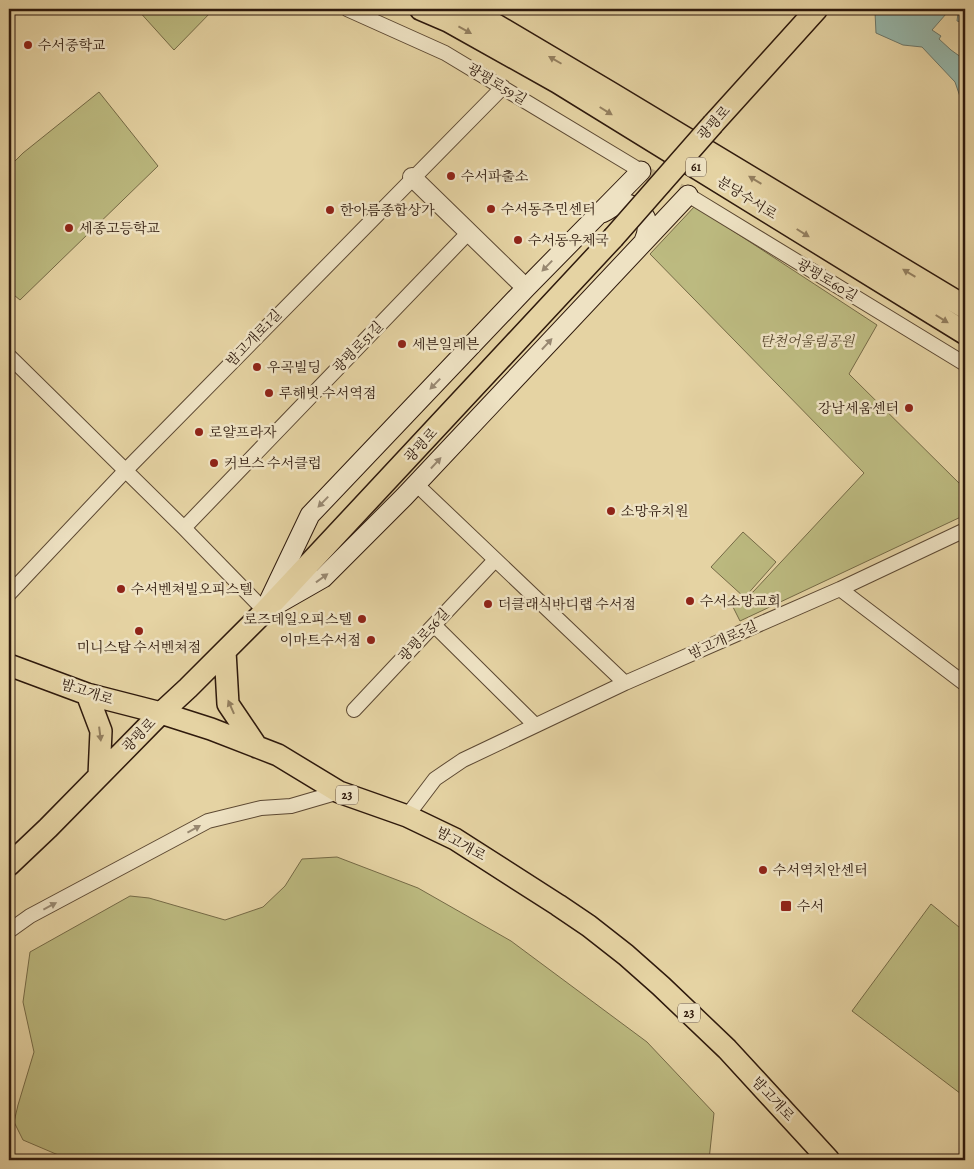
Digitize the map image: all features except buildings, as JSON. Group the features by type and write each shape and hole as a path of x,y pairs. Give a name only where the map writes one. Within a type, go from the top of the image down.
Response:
{"highway":[{"name":"분당수서로","path":"421,9 449,22 558,82 965,333"},
{"name":"분당수서로","path":"463,9 485,19 610,93 965,307"}],"main road":[{"name":"광평로","path":"9,866 265,611 613,238 817,9"},
{"path":"265,611 310,515 593,218 641,171"},
{"path":"265,611 324,578 416,484 688,195"},
{"path":"593,218 618,204 631,205 641,210 646,220 647,230 644,241"},
{"path":"225,651 228,704 257,747"},
{"name":"밤고개로","path":"9,665 87,694 161,713 211,729 278,755 339,792 407,816 455,839 589,926 626,955 727,1049 829,1160"},
{"path":"87,694 101,731 99,776"}],"street":[{"name":"광평로59길","path":"347,9 445,53 641,171"},
{"name":"밤고개로1길","path":"9,594 126,470 412,177 503,87"},
{"path":"412,177 526,288"},
{"name":"광평로60길","path":"688,195 965,364"},
{"name":"광평로51길","path":"184,528 469,232"},
{"path":"9,356 126,470 265,611"},
{"path":"416,484 625,683"},
{"name":"밤고개로5길","path":"407,816 435,779 462,760 625,683 840,589 965,530"},
{"name":"광평로56길","path":"354,710 495,560"},
{"path":"840,589 965,684"},
{"path":"434,625 535,725"},
{"path":"9,931 30,916 208,821 261,808 291,806 339,792"}],"green space":[{"path":"137,9 214,9 174,50"},
{"path":"99,92 158,166 20,300 9,291 9,167 23,153"},
{"name":"탄천어울림공원","path":"695,206 877,325 849,374 965,489 965,515 740,621 732,605 744,597 711,567 743,532 776,562 745,597 753,592 864,473 650,254"},
{"path":"337,857 418,888 511,941 647,1042 714,1113 709,1160 70,1160 23,1140 14,1122 34,1052 23,1002 30,952 130,896 149,898 225,920 263,907 285,886 302,859"},
{"path":"931,904 965,932 965,1097 852,1011"}],"water":[{"path":"873,9 965,9 965,23 957,21 958,13 951,11 932,30 941,36 939,39 951,50 965,60 965,111 955,82 922,47 903,45 876,33 875,12"}],"tunnel":[{"path":"641,171 688,195"}],"place":[{"name":"수서중학교","path":"28,45"},
{"name":"수서파출소","path":"451,176"},
{"name":"수서동주민센터","path":"491,209"},
{"name":"한아름종합상가","path":"330,210"},
{"name":"세종고등학교","path":"69,228"},
{"name":"수서동우체국","path":"518,240"},
{"name":"세븐일레븐","path":"402,344"},
{"name":"우곡빌딩","path":"257,367"},
{"name":"루해빗 수서역점","path":"269,393"},
{"name":"강남세움센터","path":"909,408"},
{"name":"로얄프라자","path":"199,432"},
{"name":"커브스 수서클럽","path":"214,463"},
{"name":"소망유치원","path":"611,511"},
{"name":"수서벤쳐빌오피스텔","path":"121,589"},
{"name":"수서소망교회","path":"690,601"},
{"name":"더클래식바디랩 수서점","path":"488,604"},
{"name":"로즈데일오피스텔","path":"362,619"},
{"name":"미니스탑 수서벤쳐점","path":"139,631"},
{"name":"이마트수서점","path":"371,640"},
{"name":"수서역치안센터","path":"763,870"},
{"name":"수서","path":"786,906"}]}
